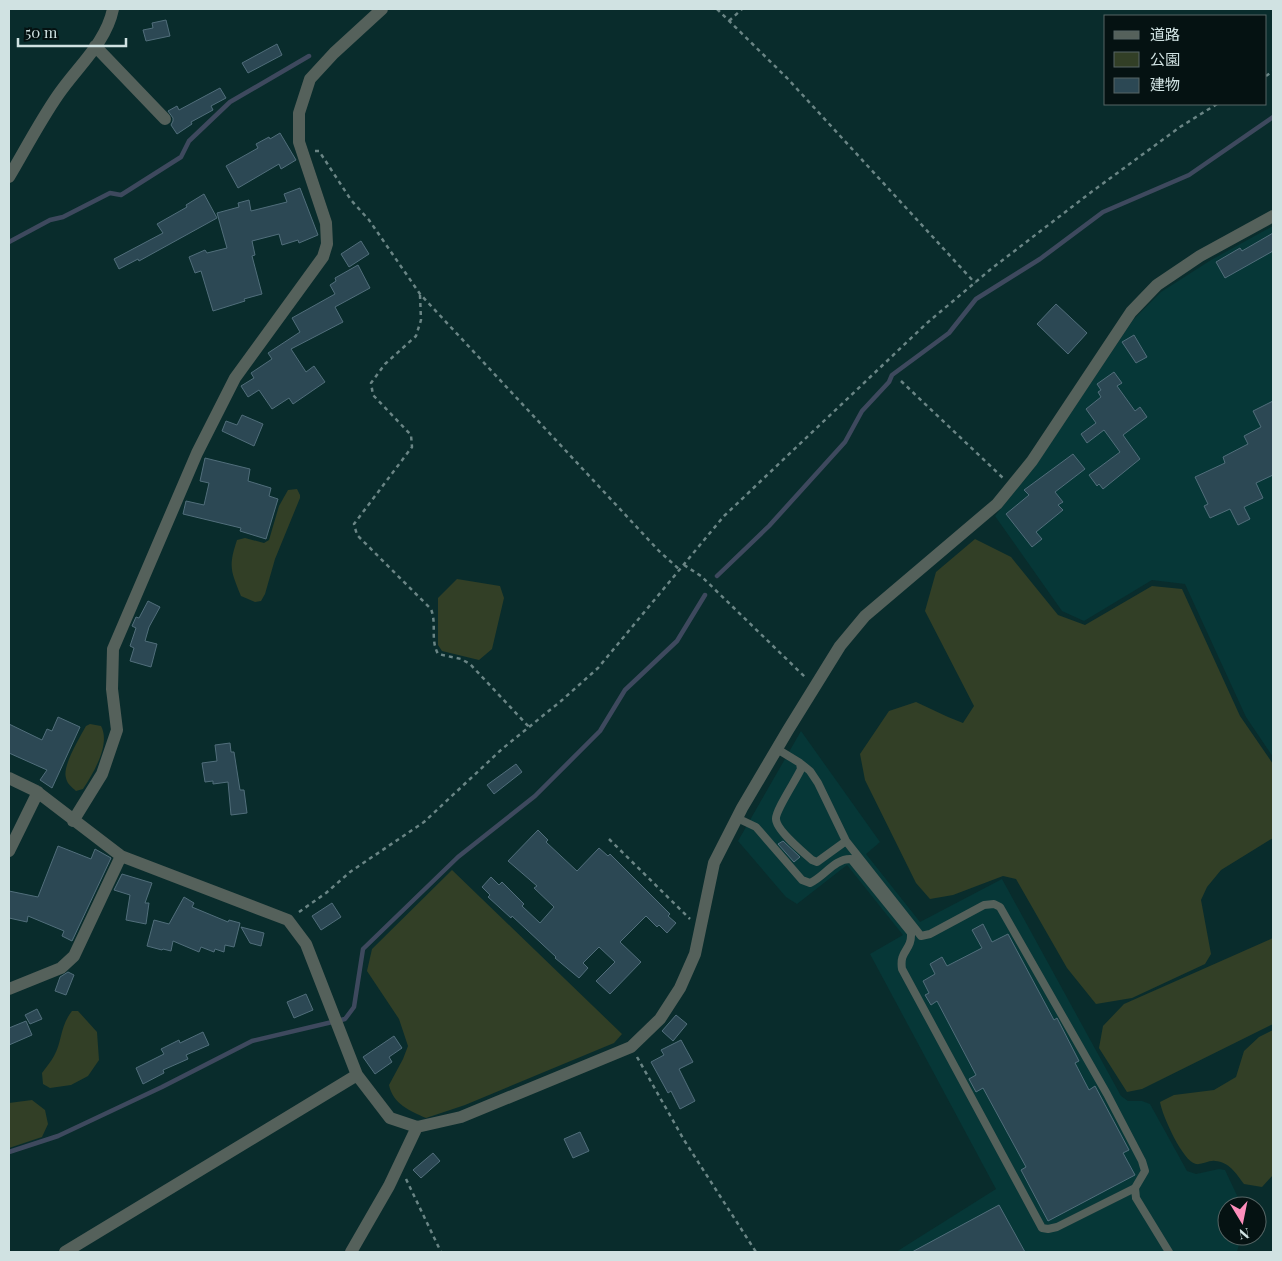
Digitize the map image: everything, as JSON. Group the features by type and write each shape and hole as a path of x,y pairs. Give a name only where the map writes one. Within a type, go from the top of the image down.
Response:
{"street":[{"path":"9,177 58,94 85,60 110,23 113,9"},
{"path":"73,821 102,774 117,730 112,689 113,648 197,453 235,378 323,258 327,244 326,223 299,142 299,113 310,79 382,9"},
{"path":"95,46 165,119"},
{"path":"9,778 38,792 120,856 288,920 306,944 357,1074 390,1118 417,1127 461,1117 631,1047 660,1019 680,988 695,954 714,863 776,749 840,646 865,616 996,504 1032,461 1131,312 1157,285 1200,256 1273,216"},
{"path":"9,851 38,792"},
{"path":"9,989 60,968 74,956 120,856"},
{"path":"65,1252 357,1074"},
{"path":"352,1252 389,1186 417,1127"}],"lane":[{"path":"737,818 756,827 802,880 810,884 837,863 845,859 851,859 910,934 911,941 900,960 902,969 1042,1228 1057,1227 1134,1188 1145,1171 1142,1160 1107,1094 1000,907 994,904 984,906 930,934 921,936 846,841 818,783 810,771 776,749"},
{"path":"800,763 801,770 796,781 778,810 776,818 779,828 812,860 818,862 846,841"},
{"path":"1134,1188 1136,1198 1169,1252"}],"path":[{"path":"717,9 787,78 975,283"},
{"path":"729,21 742,9"},
{"path":"288,920 326,893 350,872 424,822 502,749 598,668 724,516 927,323 1090,193 1180,127 1215,105"},
{"path":"302,149 319,152 351,200 369,220 420,294 652,544 680,570"},
{"path":"420,294 421,320 416,336 386,364 371,383 373,395 412,435 412,447 354,524 357,535 431,609 435,620 433,645 438,654 461,659 470,664 529,727"},
{"path":"901,381 1011,486"},
{"path":"684,565 701,576 804,676 817,684"},
{"path":"609,839 688,917 701,927"},
{"path":"631,1047 684,1140 756,1252"},
{"path":"400,1164 441,1252"}],"shaded area":[{"path":"1273,226 1273,757 1246,717 1185,584 1152,580 1084,621 1062,611 995,516 1034,468 1133,320 1161,292 1211,260"},
{"path":"801,731 880,842 866,854 920,922 1002,879 1121,1096 1128,1101 1142,1101 1150,1104 1187,1171 1196,1174 1219,1169 1225,1170 1237,1196 1217,1196 1217,1246 1238,1246 1237,1252 896,1252 996,1189 870,954 903,935 847,865 797,904 786,897 738,841"}],"green space":[{"path":"297,489 300,498 275,559 265,594 261,601 255,602 241,596 232,569 232,557 237,540 245,538 264,543 269,540 279,506 288,490"},
{"path":"975,539 1011,557 1058,615 1085,625 1152,586 1182,589 1240,716 1273,764 1273,838 1221,870 1207,887 1201,900 1211,954 1205,964 1132,998 1096,1004 1067,968 1016,879 1003,876 953,895 930,899 916,883 865,780 860,754 889,711 916,702 963,723 974,706 925,611 936,572"},
{"path":"457,579 500,586 504,598 492,649 479,660 442,651 438,645 438,598"},
{"path":"90,724 101,726 104,733 104,741 96,767 83,789 76,791 70,785 65,773 72,752 86,726"},
{"path":"452,870 622,1034 614,1043 465,1105 426,1118 403,1106 391,1092 389,1085 408,1046 399,1019 367,971 372,949"},
{"path":"1273,938 1273,1024 1142,1089 1127,1092 1099,1048 1103,1026 1124,1004"},
{"path":"72,1011 78,1011 97,1032 99,1060 88,1076 71,1085 50,1088 43,1084 42,1073 54,1056 65,1022"},
{"path":"1273,1030 1273,1175 1262,1187 1244,1184 1232,1169 1224,1163 1213,1161 1196,1164 1191,1161 1179,1147 1160,1102 1174,1095 1214,1090 1236,1077 1244,1051 1259,1037"},
{"path":"32,1100 45,1110 48,1124 42,1137 9,1148 9,1103"}],"building":[{"path":"166,20 170,36 146,41 143,30 153,28 152,23"},
{"path":"277,44 282,55 248,73 242,63"},
{"path":"220,88 226,98 211,106 213,110 191,122 192,124 177,134 171,125 173,118 168,111 177,106 179,110"},
{"path":"280,133 296,160 281,169 279,164 238,188 226,166 258,148 256,144"},
{"path":"300,188 318,235 299,243 298,240 282,245 279,234 252,241 255,255 252,256 262,294 213,311 201,271 195,273 189,257 205,250 207,253 227,248 217,213 239,207 238,203 249,200 251,211 287,202 284,194"},
{"path":"204,194 217,218 139,261 138,259 119,269 114,259 163,233 157,224 187,207 186,205"},
{"path":"1273,233 1273,251 1225,278 1216,262 1240,248 1242,251"},
{"path":"361,241 369,254 349,267 341,254"},
{"path":"358,265 370,288 335,307 343,322 291,349 306,372 314,366 325,382 293,404 289,398 272,409 259,390 248,397 241,386 254,378 251,373 272,359 268,353 300,332 292,318 335,294 330,285 336,281 335,278"},
{"path":"1056,304 1087,333 1068,354 1037,324"},
{"path":"1134,335 1147,357 1136,363 1122,342"},
{"path":"1114,372 1122,383 1117,386 1135,411 1140,407 1147,417 1123,435 1140,459 1103,489 1099,484 1097,486 1089,475 1120,452 1104,430 1087,443 1081,434 1096,423 1086,409 1101,397 1098,392 1101,390 1097,384"},
{"path":"1273,401 1273,475 1256,483 1263,498 1244,507 1250,519 1238,525 1230,509 1210,518 1204,506 1208,504 1195,477 1225,463 1223,457 1248,444 1244,436 1261,427 1253,411"},
{"path":"242,415 263,424 254,446 222,431 226,421 237,425"},
{"path":"1073,454 1085,469 1055,492 1063,502 1058,505 1063,510 1036,532 1042,539 1032,547 1006,514 1029,495 1024,490"},
{"path":"205,458 250,469 248,481 271,488 269,496 278,499 266,539 240,531 241,528 183,514 186,501 204,505 209,483 200,481"},
{"path":"148,601 160,607 149,627 145,641 157,644 151,667 130,661 134,648 130,646 136,628 132,626 136,617 139,618"},
{"path":"58,717 80,727 52,788 40,780 47,770 9,753 9,724 42,740 47,729 52,731"},
{"path":"230,743 231,752 234,752 240,790 244,790 247,813 231,815 228,782 213,784 213,781 205,782 202,763 217,761 215,745"},
{"path":"516,764 522,772 494,794 487,785"},
{"path":"538,830 548,840 546,842 577,871 599,848 608,856 610,854 670,914 668,916 676,923 667,933 659,925 657,927 646,916 620,942 641,962 610,994 596,981 615,962 599,947 583,963 588,968 579,978 555,958 512,916 511,918 488,897 490,895 482,887 491,877 499,885 502,882 524,904 522,906 540,923 554,907 534,888 537,886 508,861"},
{"path":"783,841 800,857 794,862 778,844"},
{"path":"58,846 91,859 95,849 111,858 72,941 62,936 64,931 28,916 27,922 9,918 9,891 38,897"},
{"path":"122,874 152,883 145,903 149,903 146,924 126,920 130,895 114,890"},
{"path":"184,897 194,903 192,907 228,922 229,920 240,923 234,947 225,945 224,952 215,949 214,952 201,947 199,952 173,941 171,951 147,946 154,920 169,924"},
{"path":"332,903 341,917 321,930 312,916"},
{"path":"983,924 992,942 1008,934 1054,1020 1057,1018 1079,1061 1075,1063 1089,1090 1095,1086 1129,1150 1123,1153 1135,1175 1048,1221 1021,1170 1026,1167 983,1088 976,1092 969,1079 976,1075 937,1001 931,1005 925,995 929,993 923,981 935,974 930,964 942,957 947,966 982,948 972,930"},
{"path":"241,927 264,933 261,946 250,943"},
{"path":"68,972 74,975 66,995 55,991 60,977"},
{"path":"306,994 313,1010 294,1018 287,1002"},
{"path":"37,1009 42,1019 30,1024 25,1015"},
{"path":"676,1015 687,1024 673,1041 662,1031"},
{"path":"26,1021 32,1035 9,1045 9,1028"},
{"path":"203,1032 209,1045 186,1055 188,1059 163,1070 164,1073 143,1084 136,1068 164,1054 161,1049 179,1040 180,1043"},
{"path":"394,1036 402,1048 389,1057 392,1062 375,1074 363,1057"},
{"path":"681,1040 693,1062 679,1069 695,1101 680,1109 671,1091 668,1093 651,1062 664,1055 661,1050"},
{"path":"580,1132 589,1151 573,1158 564,1139"},
{"path":"433,1153 440,1161 421,1178 413,1170"},
{"path":"999,1205 1025,1252 912,1252"}],"waterway":[{"path":"9,242 50,220 63,217 110,193 121,195 181,157 189,141 230,102 309,56"},
{"path":"717,576 769,526 845,442 862,411 889,382 892,375 949,333 976,299 1040,259 1103,212 1189,175 1273,117"},
{"path":"9,1152 58,1136 162,1087 252,1041 345,1019 354,1007 363,949 458,857 535,796 600,731 625,690 677,641 705,595"}]}
